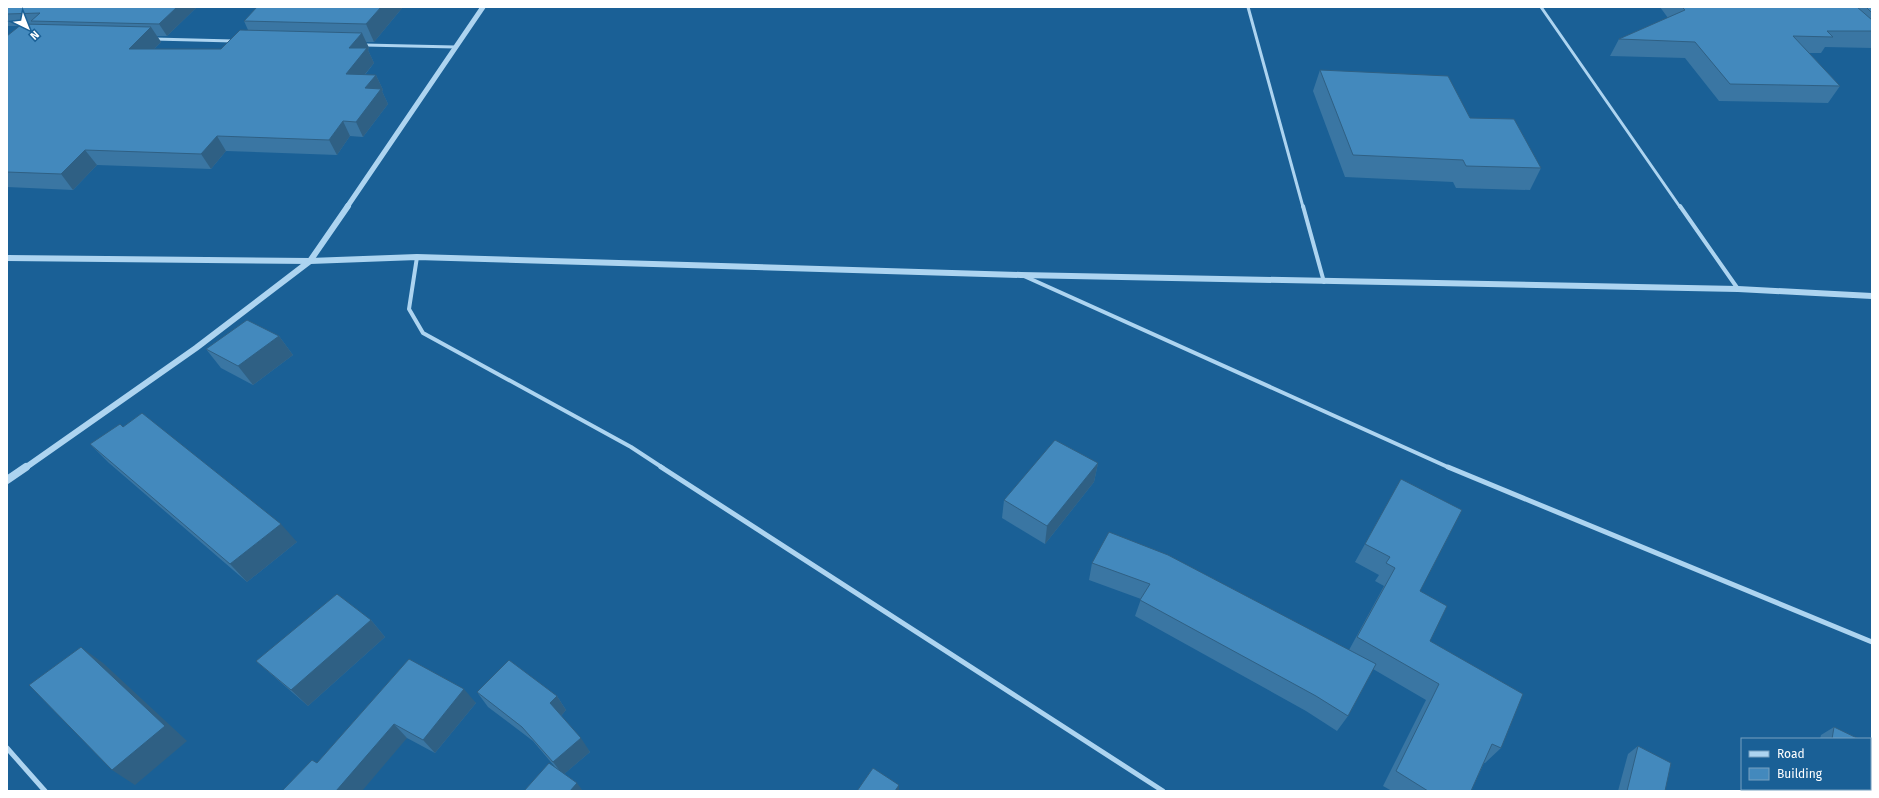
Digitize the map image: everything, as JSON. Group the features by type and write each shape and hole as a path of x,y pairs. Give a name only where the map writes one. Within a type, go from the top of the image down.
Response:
{"street":[{"path":"7,480 196,348 310,261 483,7"},
{"path":"1248,7 1324,282"},
{"path":"1541,7 1738,289"},
{"path":"149,39 235,41"},
{"path":"361,44 455,47"},
{"path":"7,258 310,261 416,257 1021,275 1738,289 1872,296"},
{"path":"416,257 409,309 423,333 631,447 1163,791"},
{"path":"1021,275 1451,468 1872,642"},
{"path":"7,748 44,791"}],"building":[{"path":"7,7 177,7 159,24 31,21 40,13 7,14"},
{"path":"257,7 381,7 366,24 244,21"},
{"path":"1682,7 1857,7 1872,20 1872,31 1827,31 1833,37 1793,36 1840,86 1730,84 1695,42 1619,39 1685,10"},
{"path":"1866,7 1872,7 1872,13"},
{"path":"22,24 151,27 129,49 221,49 240,30 362,33 349,48 367,48 346,74 376,75 365,88 381,89 356,122 343,121 329,140 217,136 201,154 85,150 61,174 7,172 7,36"},
{"path":"1320,70 1448,76 1470,118 1514,119 1541,168 1466,166 1463,160 1353,155"},
{"path":"247,320 279,336 238,366 206,349"},
{"path":"142,413 281,524 230,564 90,444 120,424 123,427"},
{"path":"1055,440 1098,463 1047,526 1004,500"},
{"path":"1401,479 1462,510 1420,591 1447,606 1430,641 1523,694 1501,748 1492,744 1471,791 1428,791 1396,771 1439,684 1357,637 1395,568 1386,563 1390,557 1365,544"},
{"path":"1109,532 1168,555 1376,664 1348,716 1316,696 1140,600 1150,584 1092,563"},
{"path":"337,594 371,620 291,690 256,661"},
{"path":"81,647 165,726 112,770 29,685"},
{"path":"409,659 464,689 423,740 394,724 336,791 282,791 312,760 317,763"},
{"path":"509,660 557,696 550,703 581,738 553,762 522,727 477,692"},
{"path":"1834,727 1857,738 1832,738"},
{"path":"1638,746 1671,763 1665,791 1627,791"},
{"path":"549,763 577,783 570,791 524,791"},
{"path":"873,768 899,785 895,791 857,791"},
{"path":"1824,790 1862,790 1862,791"}]}
